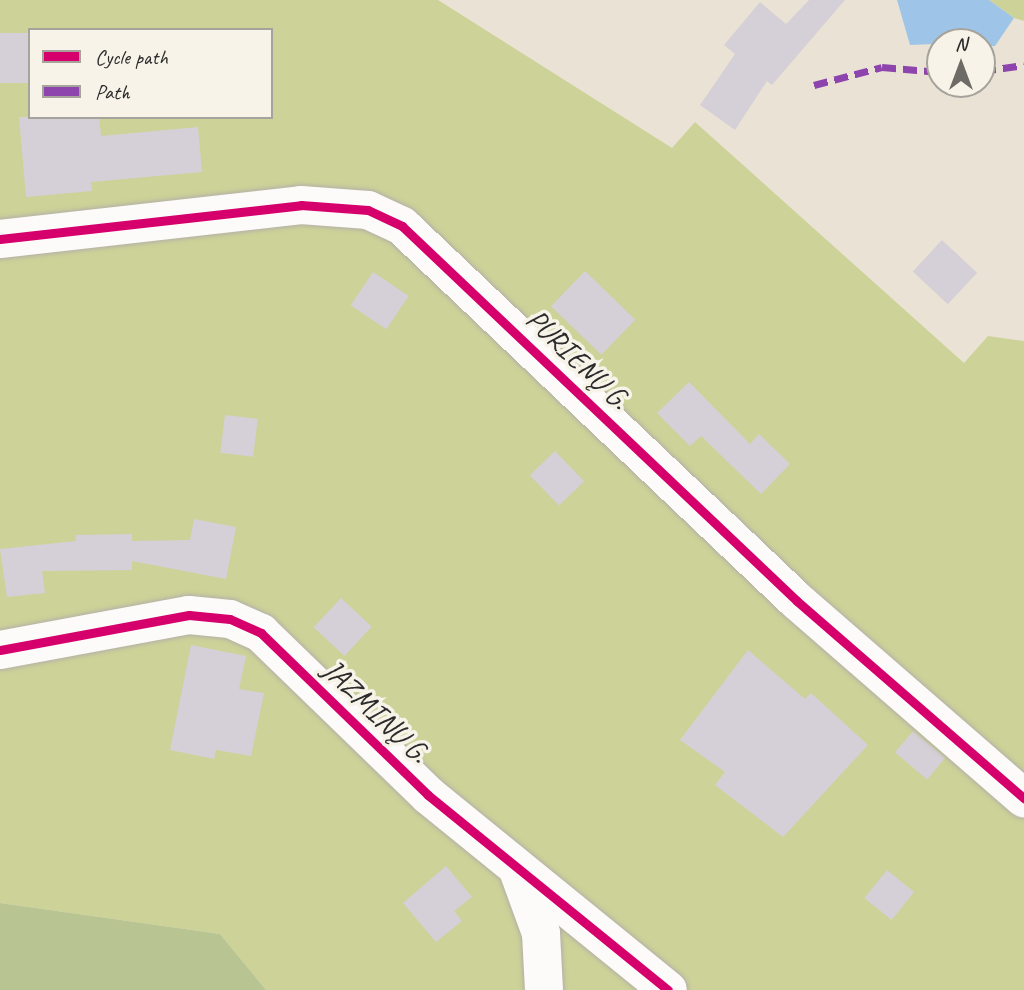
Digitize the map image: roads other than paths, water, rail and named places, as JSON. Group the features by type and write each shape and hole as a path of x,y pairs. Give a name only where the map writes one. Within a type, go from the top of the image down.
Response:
{"street":[{"name":"PURIENŲ G.","path":"0,239 301,205 369,210 402,226 797,601 1024,798"},
{"name":"JAZMINŲ G.","path":"0,650 189,615 230,619 261,633 428,795 667,990"},
{"path":"518,871 541,933 544,990"}],"water":[{"path":"897,0 989,0 1014,18 996,45 996,28 926,28 926,44 910,45"}]}
